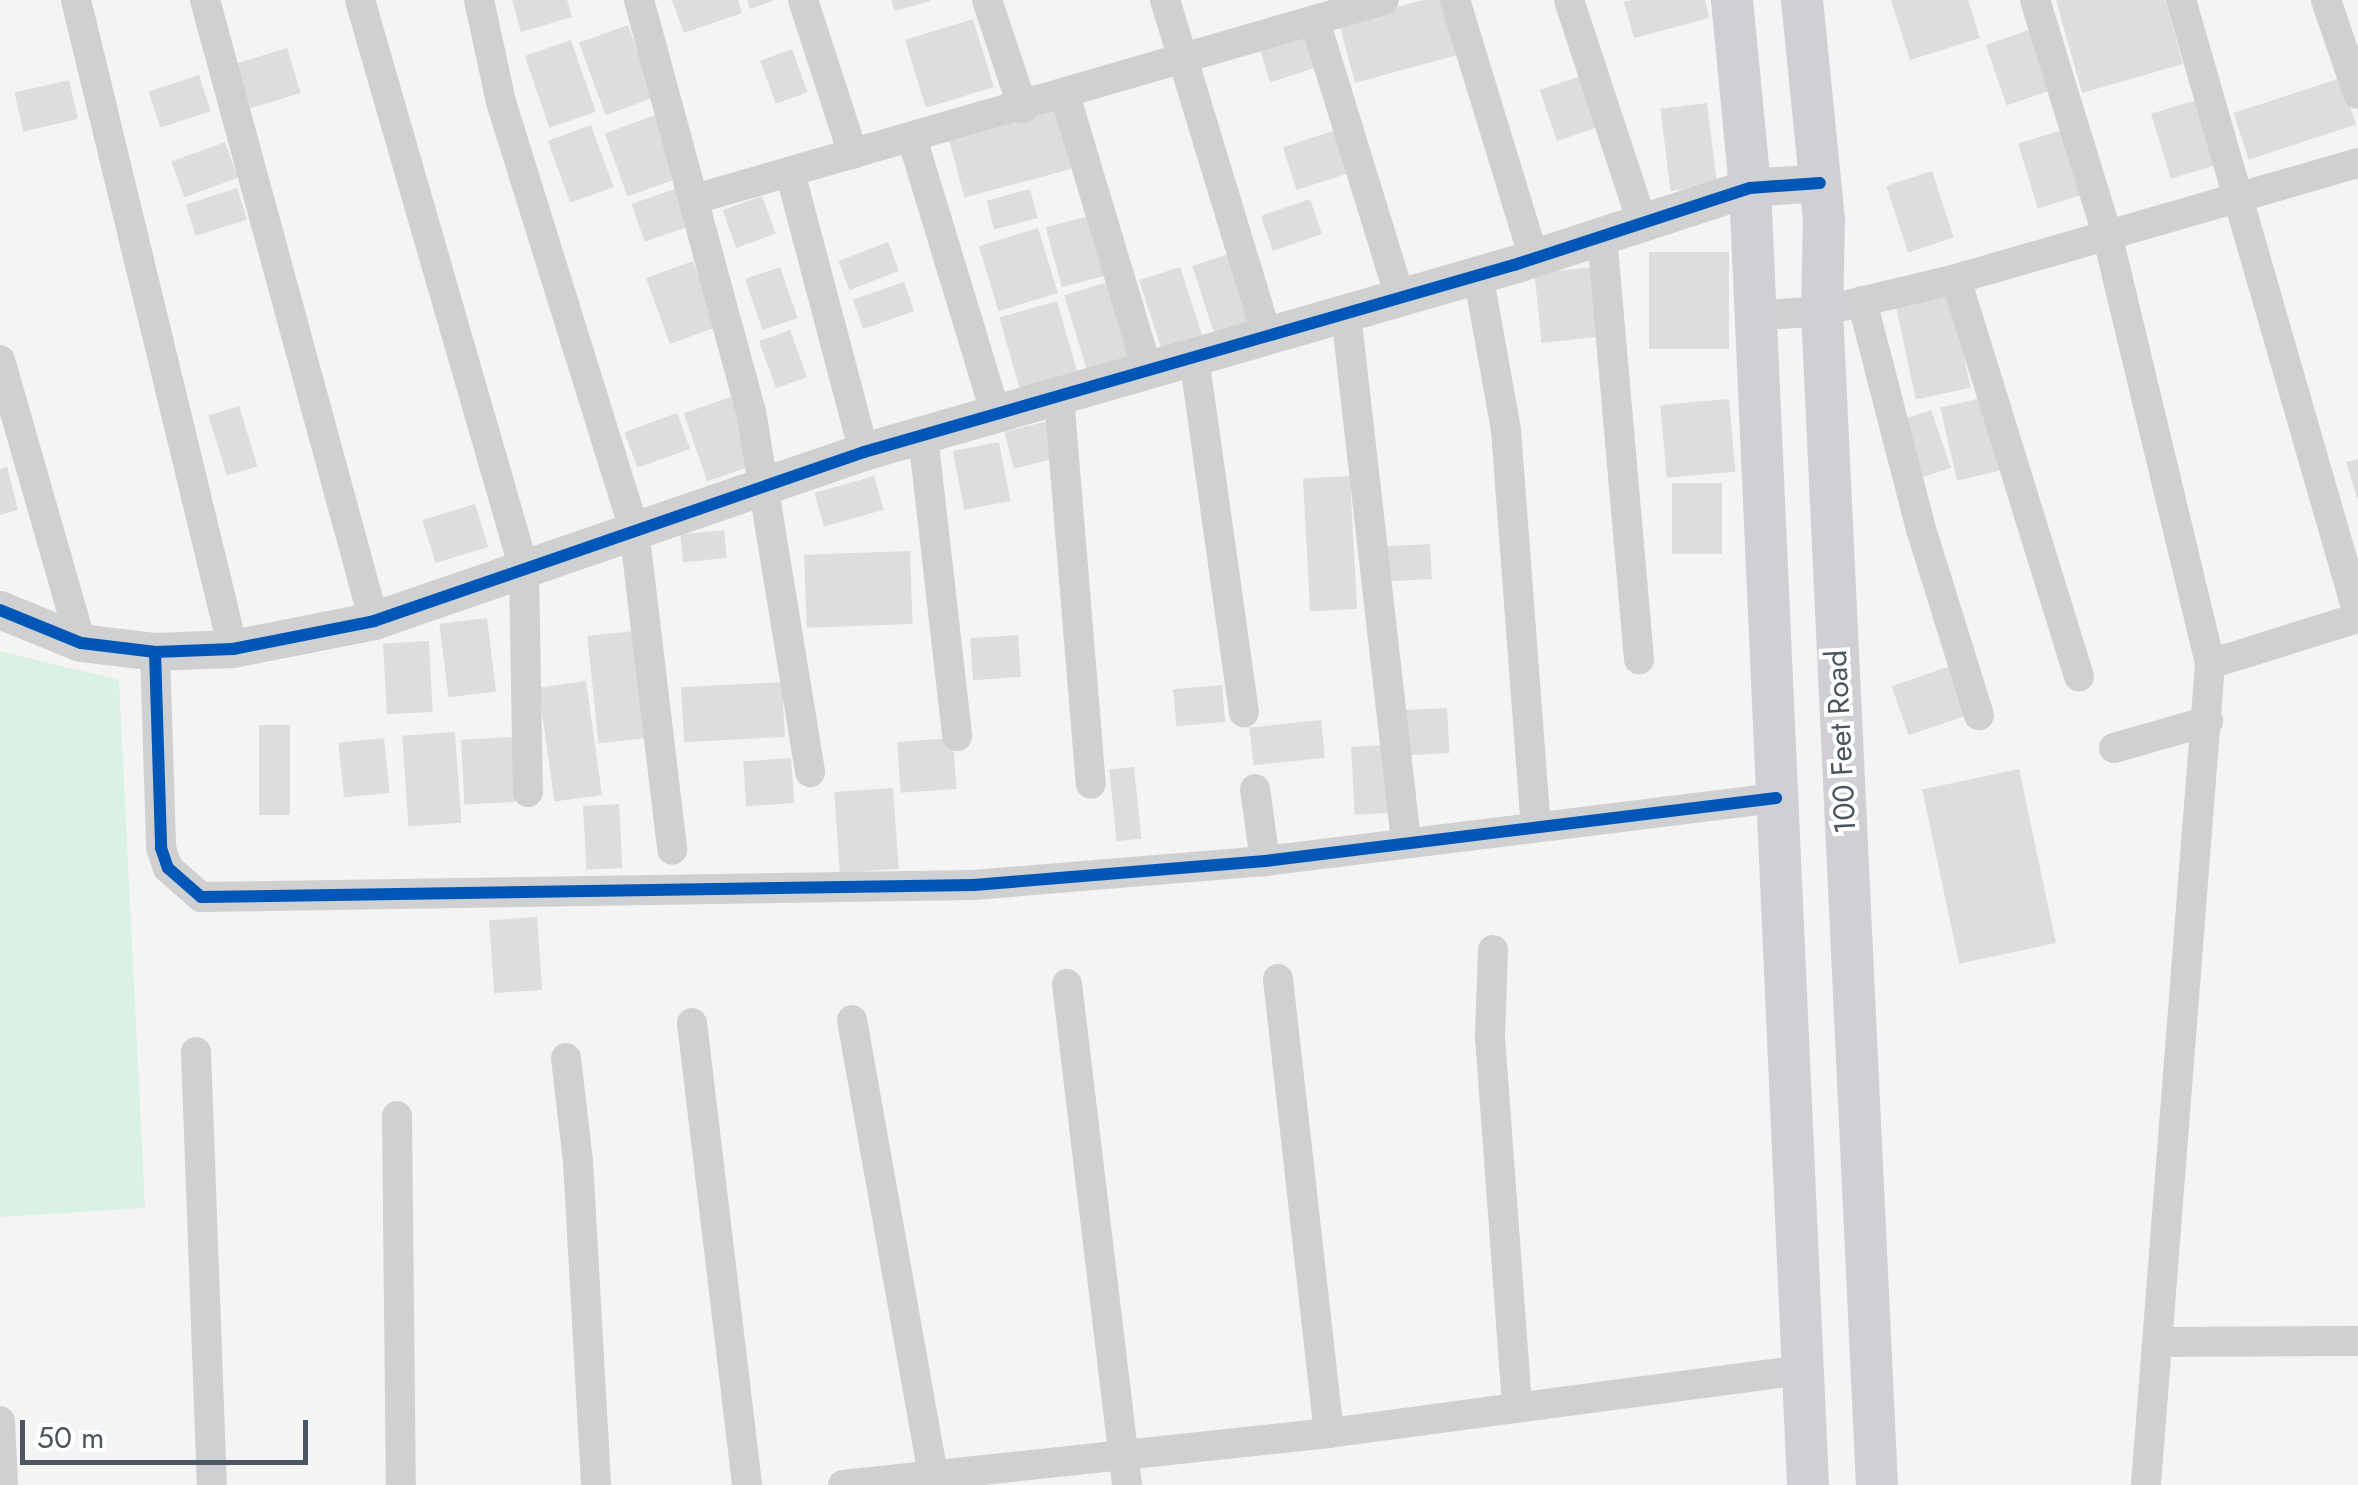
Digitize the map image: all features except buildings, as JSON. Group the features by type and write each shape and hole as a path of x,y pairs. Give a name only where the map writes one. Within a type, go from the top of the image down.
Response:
{"main road":[{"path":"1732,0 1750,188 1752,316 1808,1485"},
{"name":"100 Feet Road","path":"1802,0 1820,183 1842,306 1877,1485"}],"street":[{"path":"76,0 234,648"},
{"path":"205,0 374,622"},
{"path":"360,0 524,569 528,792"},
{"path":"479,0 501,102 634,530 672,850"},
{"path":"639,0 695,199 766,486 810,772"},
{"path":"804,0 853,154"},
{"path":"987,0 1022,108"},
{"path":"1165,0 1268,335"},
{"path":"695,199 1183,62 1384,0"},
{"path":"1455,0 1534,259"},
{"path":"1570,0 1642,222"},
{"path":"2035,0 2107,234 2210,664 2146,1485"},
{"path":"2181,0 2358,616 2210,664"},
{"path":"2326,0 2358,94"},
{"path":"1315,21 1400,297"},
{"path":"1065,95 1148,370"},
{"path":"912,138 996,415"},
{"path":"1752,316 1842,306 1956,279 2358,163"},
{"path":"790,172 864,452"},
{"path":"0,610 81,642 155,652 234,648 374,622 864,452 1534,259 1750,188 1820,183"},
{"path":"1602,236 1639,659"},
{"path":"1478,274 1506,430 1536,826"},
{"path":"1956,279 2079,676"},
{"path":"1842,306 1979,715"},
{"path":"1346,314 1406,840"},
{"path":"1194,357 1244,712"},
{"path":"0,360 81,642"},
{"path":"1059,397 1092,784"},
{"path":"922,436 957,736"},
{"path":"155,652 161,848 168,868 201,898 829,892 1265,861 1406,840 1776,798"},
{"path":"2114,748 2208,721"},
{"path":"1255,789 1265,861"},
{"path":"1493,950 1490,1037 1516,1407"},
{"path":"1278,979 1329,1432"},
{"path":"1067,984 1125,1470"},
{"path":"852,1020 933,1474"},
{"path":"692,1023 747,1485"},
{"path":"196,1052 212,1485"},
{"path":"566,1058 578,1160 596,1485"},
{"path":"396,1116 401,1485"},
{"path":"2160,1342 2358,1341"},
{"path":"843,1485 933,1474 1125,1470 1329,1432 1803,1370"},
{"path":"0,1421 3,1485"}],"green space":[{"path":"0,651 119,680 145,1208 0,1217"}],"cycle path":[{"path":"0,610 81,643 155,652 233,649 374,621 864,452 1514,265 1750,188 1820,183"},
{"path":"155,652 161,848 168,868 201,897 974,885 1265,861 1776,798"}]}
